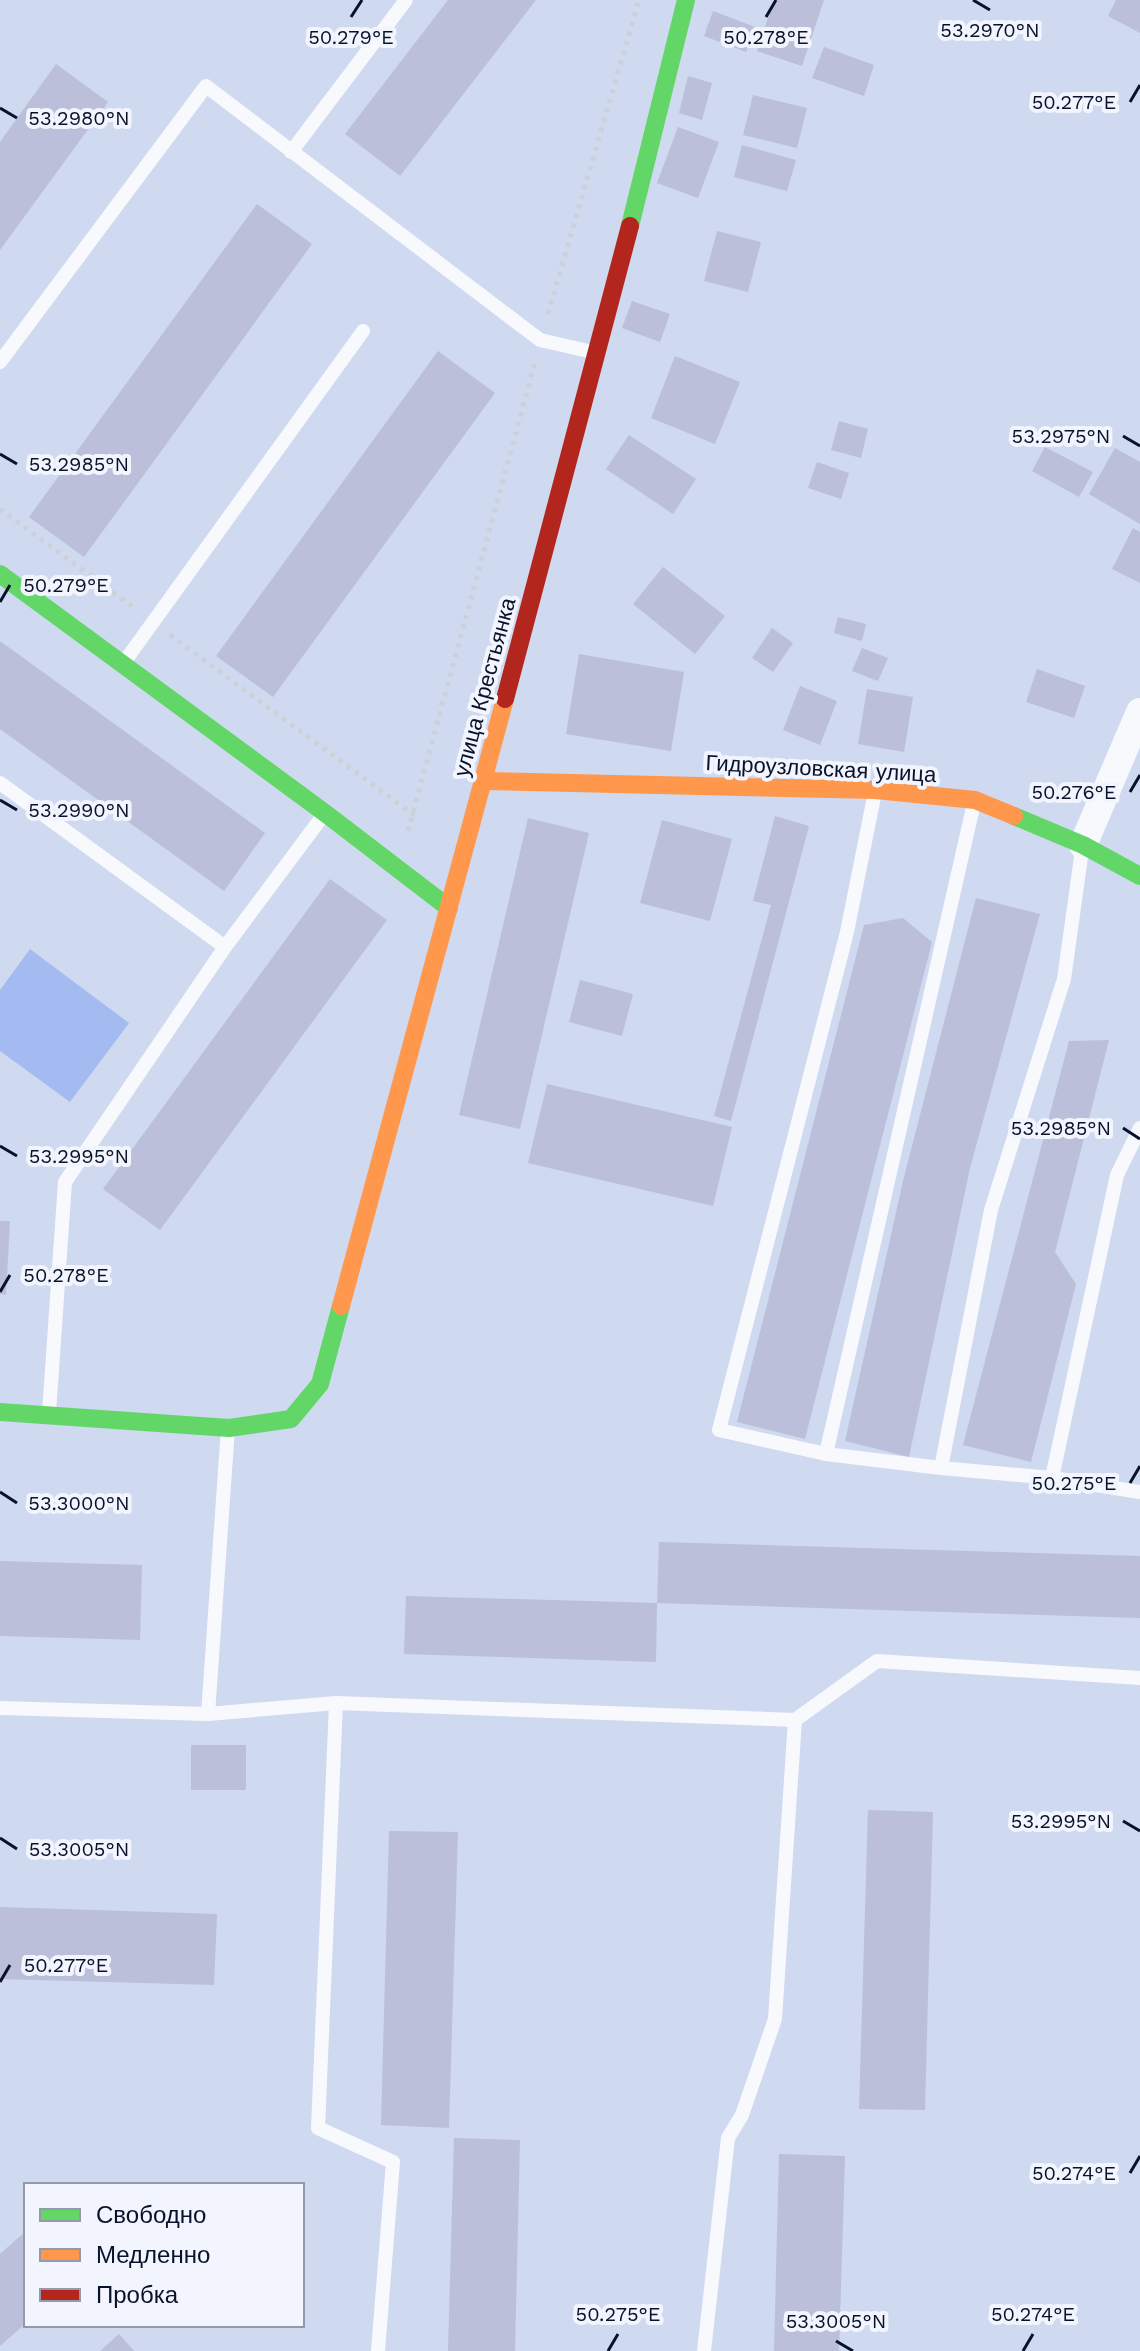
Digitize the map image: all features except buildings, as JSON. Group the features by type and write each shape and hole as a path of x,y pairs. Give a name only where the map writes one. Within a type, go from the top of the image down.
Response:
{"street":[{"name":"улица Крестьянка","path":"229,1428 291,1419 320,1384 598,353 686,0"},
{"path":"0,574 449,908"},
{"path":"1083,845 1140,712"},
{"name":"Гидроузловская улица","path":"483,781 876,790 975,800 1083,845 1140,876"},
{"path":"0,1412 229,1428"}],"lane":[{"path":"291,152 406,0"},
{"path":"0,362 206,86 540,340 598,353"},
{"path":"122,664 363,331"},
{"path":"0,783 225,947"},
{"path":"876,790 847,932 719,1430 826,1454 1052,1478 1140,1492"},
{"path":"826,1454 975,800"},
{"path":"49,1414 65,1182 225,947 325,813"},
{"path":"941,1468 991,1210 1064,979 1083,845"},
{"path":"1052,1478 1117,1175 1140,1128"},
{"path":"208,1714 229,1428"},
{"path":"0,1708 208,1714 336,1703 795,1720 877,1661 1140,1678"},
{"path":"336,1703 318,2128 393,2162 378,2351"},
{"path":"704,2351 728,2138 742,2115 775,2019 795,1720"}],"path":[{"path":"395,866 414,815 540,340 639,0"},
{"path":"0,509 414,815"}],"shaded area":[{"path":"30,949 129,1023 70,1102 0,1051 0,990"}],"traffic: fast":[{"path":"630,226 686,0"},
{"path":"0,574 449,908"},
{"path":"1014,816 1083,845 1140,876"},
{"path":"0,1412 229,1428 291,1419 320,1384 341,1306"}],"traffic: slow":[{"path":"341,1306 505,699"},
{"path":"483,781 876,790 975,800 1014,816"}],"traffic: jam":[{"path":"505,699 630,226"}]}
